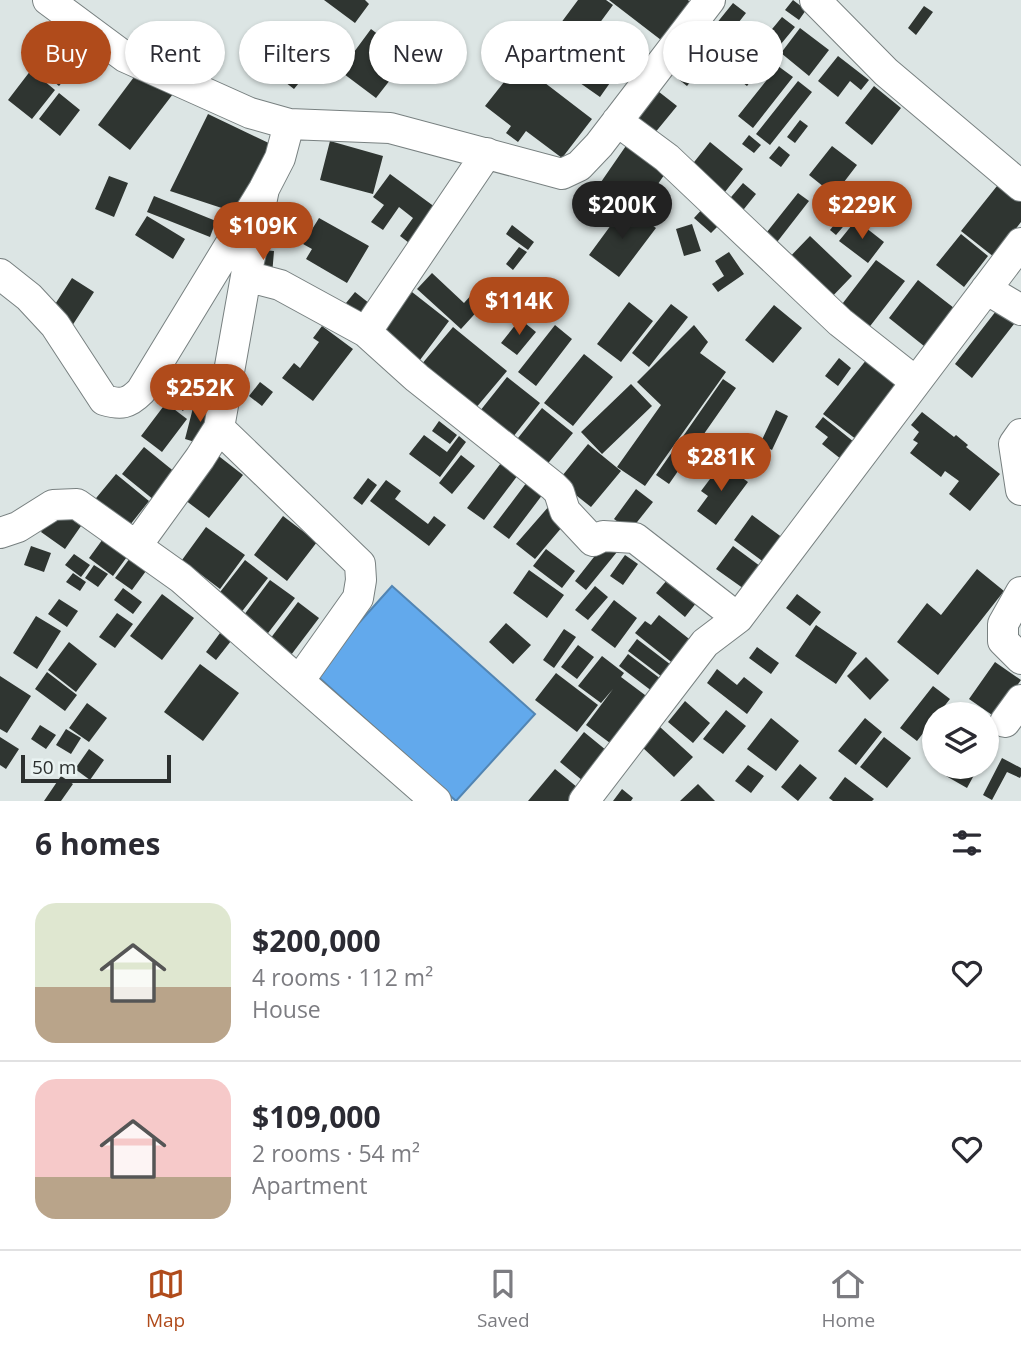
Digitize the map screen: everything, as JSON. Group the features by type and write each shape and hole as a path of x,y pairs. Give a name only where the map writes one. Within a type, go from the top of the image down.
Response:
{"street":[{"path":"48,0 125,57 250,113 289,124 390,128 562,174 579,166 710,0"},
{"path":"815,0 886,72 1021,186"},
{"path":"617,121 667,158 840,322 916,382"},
{"path":"0,274 29,297 55,325 104,400 119,404 130,403 141,391 264,189 280,158 289,124"},
{"path":"366,332 487,153"},
{"path":"137,545 219,428 264,189"},
{"path":"584,801 705,643 738,618 1021,243"},
{"path":"246,276 280,285 366,332 417,378 553,486 559,492 565,511 593,541 603,536 635,538 738,618"},
{"path":"986,289 1021,310"},
{"path":"219,428 360,564 358,598 299,681"},
{"path":"1021,434 1014,444 1021,490"},
{"path":"0,533 18,527 53,505 77,504 181,578 436,801"},
{"path":"1021,592 1003,624 1003,641 1021,659"}],"water":[{"path":"392,586 535,714 456,801 314,673"}],"building":[{"path":"324,0 365,0 369,4 355,23"},
{"path":"578,0 606,0 613,5 601,21 562,21"},
{"path":"609,0 690,2 676,21 663,21 661,40 649,31 649,21 636,21"},
{"path":"793,0 806,10 799,20 785,10"},
{"path":"733,3 746,13 740,21 718,21"},
{"path":"924,6 933,12 916,35 908,28"},
{"path":"782,17 795,27 783,42 783,21 779,21"},
{"path":"800,28 829,50 809,76 783,55 783,50"},
{"path":"369,32 369,84 387,84 376,98 355,82 355,51"},
{"path":"838,56 869,80 861,90 850,81 838,97 818,81"},
{"path":"783,70 793,77 753,128 738,116 764,84 783,84"},
{"path":"798,81 812,92 770,145 756,134"},
{"path":"21,83 48,84 55,90 32,119 8,100"},
{"path":"129,84 160,84 173,94 130,150 98,125"},
{"path":"502,84 546,84 592,119 562,158 526,131 518,142 506,133 511,126 485,106"},
{"path":"581,84 609,84 600,97"},
{"path":"874,86 901,108 872,145 845,123"},
{"path":"654,88 677,106 654,134 632,117"},
{"path":"59,93 80,110 60,136 39,119"},
{"path":"208,114 275,146 243,215 170,191"},
{"path":"800,120 808,126 795,143 787,137"},
{"path":"749,135 761,145 754,153 742,144"},
{"path":"630,140 669,168 640,210 601,182"},
{"path":"330,141 383,156 373,194 320,180"},
{"path":"710,142 743,169 721,197 687,171"},
{"path":"779,146 790,155 781,167 769,158"},
{"path":"832,146 857,165 834,195 809,175"},
{"path":"390,174 439,210 413,246 400,236 413,218 399,207 383,230 371,222 384,205 373,197"},
{"path":"109,176 128,183 114,217 95,209"},
{"path":"1001,181 1021,197 1021,222 994,257 961,231"},
{"path":"743,183 756,194 740,214 726,203"},
{"path":"798,193 809,201 774,246 763,237"},
{"path":"154,196 216,221 210,237 147,212"},
{"path":"625,206 656,228 619,277 589,255"},
{"path":"705,206 723,221 711,233 694,218"},
{"path":"147,216 185,239 173,259 135,235"},
{"path":"841,216 848,221 836,235 830,230"},
{"path":"319,218 369,246 347,283 306,259 312,249 303,244"},
{"path":"856,220 884,242 868,263 839,241"},
{"path":"692,224 701,251 684,256 676,229"},
{"path":"512,225 534,242 528,250 506,234"},
{"path":"961,234 988,256 964,287 936,265"},
{"path":"810,236 852,276 826,303 784,263"},
{"path":"519,247 527,252 513,270 506,264"},
{"path":"254,249 274,251 272,275 252,273"},
{"path":"729,252 744,274 718,292 712,284 724,276 715,261"},
{"path":"876,260 905,281 864,334 836,312"},
{"path":"432,273 464,303 482,283 493,294 461,329 417,289"},
{"path":"72,278 94,292 72,326 50,312"},
{"path":"918,280 954,308 924,346 889,318"},
{"path":"355,292 379,311 370,322 346,303"},
{"path":"412,292 449,321 417,364 379,335"},
{"path":"629,302 653,321 621,362 597,344"},
{"path":"671,304 688,317 649,367 632,353"},
{"path":"774,305 802,328 773,363 745,340"},
{"path":"996,311 1014,324 972,378 955,364"},
{"path":"520,319 536,332 517,355 501,343"},
{"path":"555,325 572,339 536,386 518,372"},
{"path":"694,325 708,342 700,353 726,372 645,486 617,467 661,405 637,382"},
{"path":"322,326 353,349 313,401 282,378 294,363 300,368 319,342 313,338"},
{"path":"453,327 507,371 475,409 421,365"},
{"path":"584,354 613,377 573,426 544,403"},
{"path":"871,354 908,383 861,443 823,414"},
{"path":"839,358 851,368 838,386 825,376"},
{"path":"204,367 223,374 220,384 200,378"},
{"path":"507,377 540,403 509,442 476,416"},
{"path":"723,379 736,388 669,484 656,475"},
{"path":"260,382 273,392 262,406 249,396"},
{"path":"631,384 652,406 602,454 581,432"},
{"path":"177,388 191,399 183,411 168,400"},
{"path":"166,403 187,419 162,452 141,436"},
{"path":"194,404 215,410 205,445 185,439"},
{"path":"542,408 573,433 545,467 514,443"},
{"path":"776,410 788,416 772,450 760,444"},
{"path":"922,412 954,437 956,435 968,445 966,447 1000,474 970,511 949,494 959,481 945,471 941,477 910,453 918,443 913,440 919,432 911,425"},
{"path":"823,417 859,446 846,463 822,444 828,437 815,427"},
{"path":"439,421 457,435 450,444 432,431"},
{"path":"424,435 447,452 459,436 466,442 440,477 409,454"},
{"path":"588,444 621,471 591,507 558,481"},
{"path":"144,447 176,473 154,500 122,474"},
{"path":"211,450 243,475 209,518 177,494"},
{"path":"461,455 475,466 452,494 439,483"},
{"path":"701,455 716,466 707,479 691,467"},
{"path":"504,459 521,471 484,520 467,508"},
{"path":"722,463 748,482 716,525 697,511 708,496 701,491"},
{"path":"116,474 149,501 126,530 92,503"},
{"path":"368,478 377,485 362,505 353,498"},
{"path":"386,480 401,491 395,499 428,524 434,516 446,525 429,546 370,501"},
{"path":"527,482 543,494 509,539 493,527"},
{"path":"636,489 653,502 630,531 614,519"},
{"path":"550,505 568,520 535,559 516,544"},
{"path":"57,509 81,526 65,549 41,532"},
{"path":"752,515 787,541 769,566 734,540"},
{"path":"283,516 317,542 287,581 254,555"},
{"path":"206,527 245,555 220,589 182,560"},
{"path":"108,532 132,550 113,576 89,558"},
{"path":"605,543 617,552 586,590 575,581"},
{"path":"31,546 51,553 44,572 24,565"},
{"path":"733,546 764,569 747,591 716,569"},
{"path":"546,549 575,571 562,588 533,566"},
{"path":"74,554 90,565 81,577 65,565"},
{"path":"625,555 638,564 623,585 610,576"},
{"path":"130,558 146,571 132,590 115,578"},
{"path":"245,560 268,578 240,614 217,596"},
{"path":"94,565 108,574 98,587 85,578"},
{"path":"977,569 1004,591 938,675 897,642 927,603 941,615"},
{"path":"529,570 564,595 547,618 513,593"},
{"path":"73,573 86,582 80,591 66,582"},
{"path":"673,573 701,597 685,617 656,593"},
{"path":"270,580 295,598 265,637 241,619"},
{"path":"595,586 608,597 588,620 575,610"},
{"path":"123,588 142,602 133,614 114,600"},
{"path":"162,594 194,618 162,660 130,636"},
{"path":"797,594 821,612 810,626 786,608"},
{"path":"59,599 78,611 67,627 48,614"},
{"path":"614,600 637,618 615,648 591,630"},
{"path":"298,602 319,618 288,659 267,643"},
{"path":"117,613 133,624 115,648 99,637"},
{"path":"659,615 698,646 680,669 635,633 645,621 651,625"},
{"path":"36,616 61,631 37,669 13,653"},
{"path":"506,623 531,645 513,664 489,642"},
{"path":"816,625 857,653 836,684 795,656"},
{"path":"564,629 576,637 554,668 543,660"},
{"path":"220,633 231,641 216,660 206,652"},
{"path":"637,639 679,671 670,683 628,651"},
{"path":"69,642 97,664 76,692 48,670"},
{"path":"578,645 594,657 577,679 561,667"},
{"path":"757,647 779,663 771,674 749,658"},
{"path":"628,654 670,686 661,698 619,666"},
{"path":"602,656 624,673 621,677 653,701 618,749 586,725 613,689 601,703 578,686"},
{"path":"866,657 889,680 870,700 847,676"},
{"path":"995,662 1021,680 999,711 999,702 973,702 969,699"},
{"path":"200,664 239,693 203,741 164,712"},
{"path":"717,669 737,685 744,677 763,692 747,714 707,683"},
{"path":"47,672 77,695 65,711 35,689"},
{"path":"556,673 598,705 577,732 535,700"},
{"path":"0,676 31,696 7,733 0,729"},
{"path":"933,686 950,699 948,702 922,702 922,735 917,741 900,728"},
{"path":"685,701 710,723 693,743 668,722"},
{"path":"87,703 107,718 89,742 69,728"},
{"path":"726,710 746,726 723,754 703,739"},
{"path":"771,718 799,741 776,771 747,749"},
{"path":"865,718 882,732 856,765 838,751"},
{"path":"40,725 56,735 46,749 31,739"},
{"path":"660,727 693,757 674,777 642,747"},
{"path":"66,729 81,738 71,754 56,745"},
{"path":"584,732 612,755 588,785 560,762"},
{"path":"0,737 19,749 6,769 0,765"},
{"path":"884,737 911,758 887,788 860,767"},
{"path":"89,749 104,760 90,780 75,769"},
{"path":"1002,758 1021,768 1021,776 1020,778 1007,772 992,800 983,795 991,779 999,779 999,764"},
{"path":"800,764 817,778 798,801 781,787"},
{"path":"748,765 764,776 751,793 735,781"},
{"path":"555,769 583,792 575,801 528,801"},
{"path":"61,776 73,784 61,801 44,801"},
{"path":"845,777 874,799 833,801 829,798"},
{"path":"951,779 972,779 967,788"},
{"path":"698,784 715,801 680,801"},
{"path":"622,789 633,798 631,801 613,801"}]}
